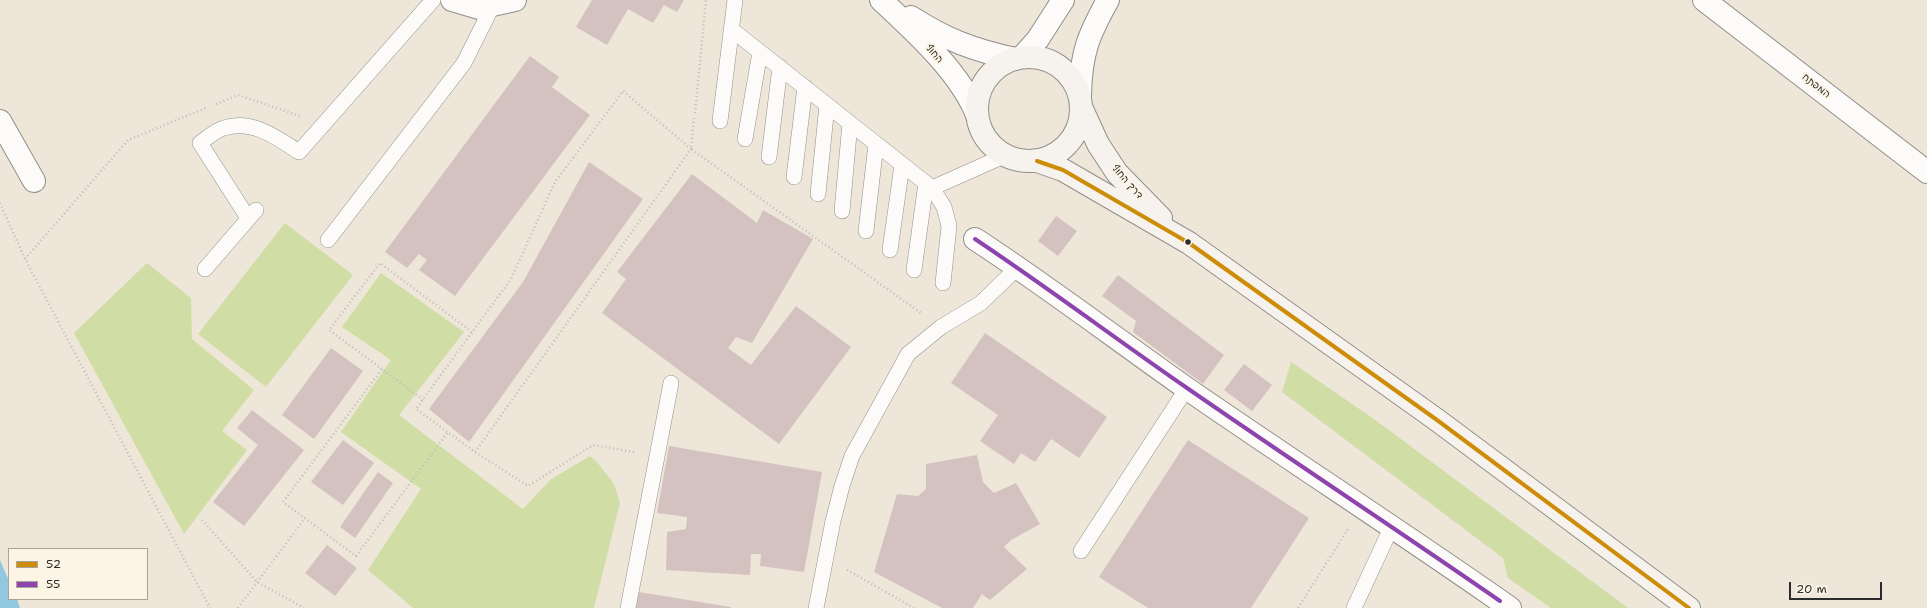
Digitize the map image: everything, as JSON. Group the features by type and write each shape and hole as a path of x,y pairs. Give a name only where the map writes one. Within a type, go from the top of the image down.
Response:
{"main road":[{"path":"1037,57 1052,62 1064,70 1074,81 1081,102 1080,122 1075,135 1067,146 1053,156 1037,161 1020,161 1004,156 990,146 981,131 977,115 978,98 984,82 994,70 1007,61 1018,58 1037,57"},
{"name":"דרך החוף","path":"1081,102 1098,144 1117,172 1151,209 1189,243"},
{"name":"דרך החוף","path":"1037,161 1063,170 1189,243 1437,420 1689,608"}],"street":[{"path":"452,0 479,8 515,0"},
{"name":"החוף","path":"880,0 926,45 961,84 970,98 977,115"},
{"name":"החוף","path":"886,0 934,32 962,45 1018,58"},
{"path":"1018,58 1038,39 1063,0"},
{"path":"1081,102 1080,68 1085,47 1108,0"},
{"name":"המפתח","path":"1704,0 1927,172"},
{"path":"0,121 34,181"},
{"path":"975,239 1018,267 1187,388 1392,526 1510,608"}],"lane":[{"path":"205,269 252,214 200,143 223,128 245,125 266,131 298,152 433,0"},
{"path":"720,121 735,0"},
{"path":"328,240 464,63 493,5"},
{"path":"731,29 929,186 944,207 949,226 943,283"},
{"path":"745,139 760,52"},
{"path":"769,157 780,68"},
{"path":"794,177 805,87"},
{"path":"818,194 827,105"},
{"path":"842,211 850,124"},
{"path":"866,231 876,144"},
{"path":"929,186 1004,156"},
{"path":"890,250 902,165"},
{"path":"914,270 929,186"},
{"path":"816,608 842,486 852,456 908,354 941,327 981,303 1018,267"},
{"path":"628,608 670,383"},
{"path":"1081,551 1187,388"},
{"path":"1354,608 1392,526"}],"path":[{"path":"475,452 691,149 623,91 555,182 511,279 416,409 475,452 528,486 593,446 657,455"},
{"path":"25,259 128,140 238,95 323,124"},
{"path":"0,203 25,259 210,608"},
{"path":"423,400 330,330 380,263 472,332"},
{"path":"382,369 283,502 356,556 448,432"},
{"path":"1298,608 1362,506"},
{"path":"238,608 305,518"},
{"path":"202,520 257,582 304,608"},
{"path":"826,558 914,608"}],"green space":[{"path":"285,223 353,275 266,387 198,334"},
{"path":"147,263 191,298 192,339 254,390 222,431 247,450 184,534 74,333"},
{"path":"381,273 464,332 399,415 523,509 550,480 590,456 597,462 614,484 620,503 594,608 413,608 368,570 421,489 341,432 391,360 342,327"},
{"path":"1291,362 1374,419 1628,608 1551,608 1508,578 1503,558 1282,392"}],"water":[{"path":"0,560 8,579 8,600 17,600 20,608 0,608"}],"building":[{"path":"592,0 684,0 677,12 664,5 653,23 628,9 607,45 576,27"},
{"path":"530,56 559,77 552,87 590,115 455,296 419,270 427,260 419,254 407,268 385,252"},
{"path":"589,162 643,199 469,442 429,409 523,282"},
{"path":"692,174 757,223 763,210 813,239 752,343 736,337 728,348 751,365 796,306 851,347 779,444 602,313 626,279 617,272"},
{"path":"1056,216 1077,231 1058,256 1038,241"},
{"path":"1118,275 1224,355 1203,384 1133,332 1136,321 1102,296"},
{"path":"985,333 1107,417 1079,458 1051,439 1035,462 1021,453 1014,464 980,441 998,415 951,383"},
{"path":"331,348 363,371 314,439 282,415"},
{"path":"1244,364 1272,385 1252,411 1224,390"},
{"path":"252,410 304,450 244,526 213,502 258,445 237,428"},
{"path":"343,440 374,463 343,505 311,482"},
{"path":"1188,440 1309,518 1251,608 1148,608 1099,577"},
{"path":"669,446 822,472 804,572 760,566 761,554 751,554 750,575 666,570 667,532 686,529 687,517 657,513"},
{"path":"977,455 983,482 994,493 1016,483 1040,524 1011,540 1004,547 1027,569 990,600 982,594 973,608 942,608 874,572 897,494 918,496 926,489 926,464"},
{"path":"378,472 393,483 355,538 340,527"},
{"path":"327,545 357,568 335,596 305,573"},
{"path":"639,592 731,607 731,608 636,608"}],"transit line":[{"name":"52","path":"1037,161 1063,170 1189,243 1437,420 1689,608"},
{"name":"55","path":"975,239 1187,388 1500,601"}]}
